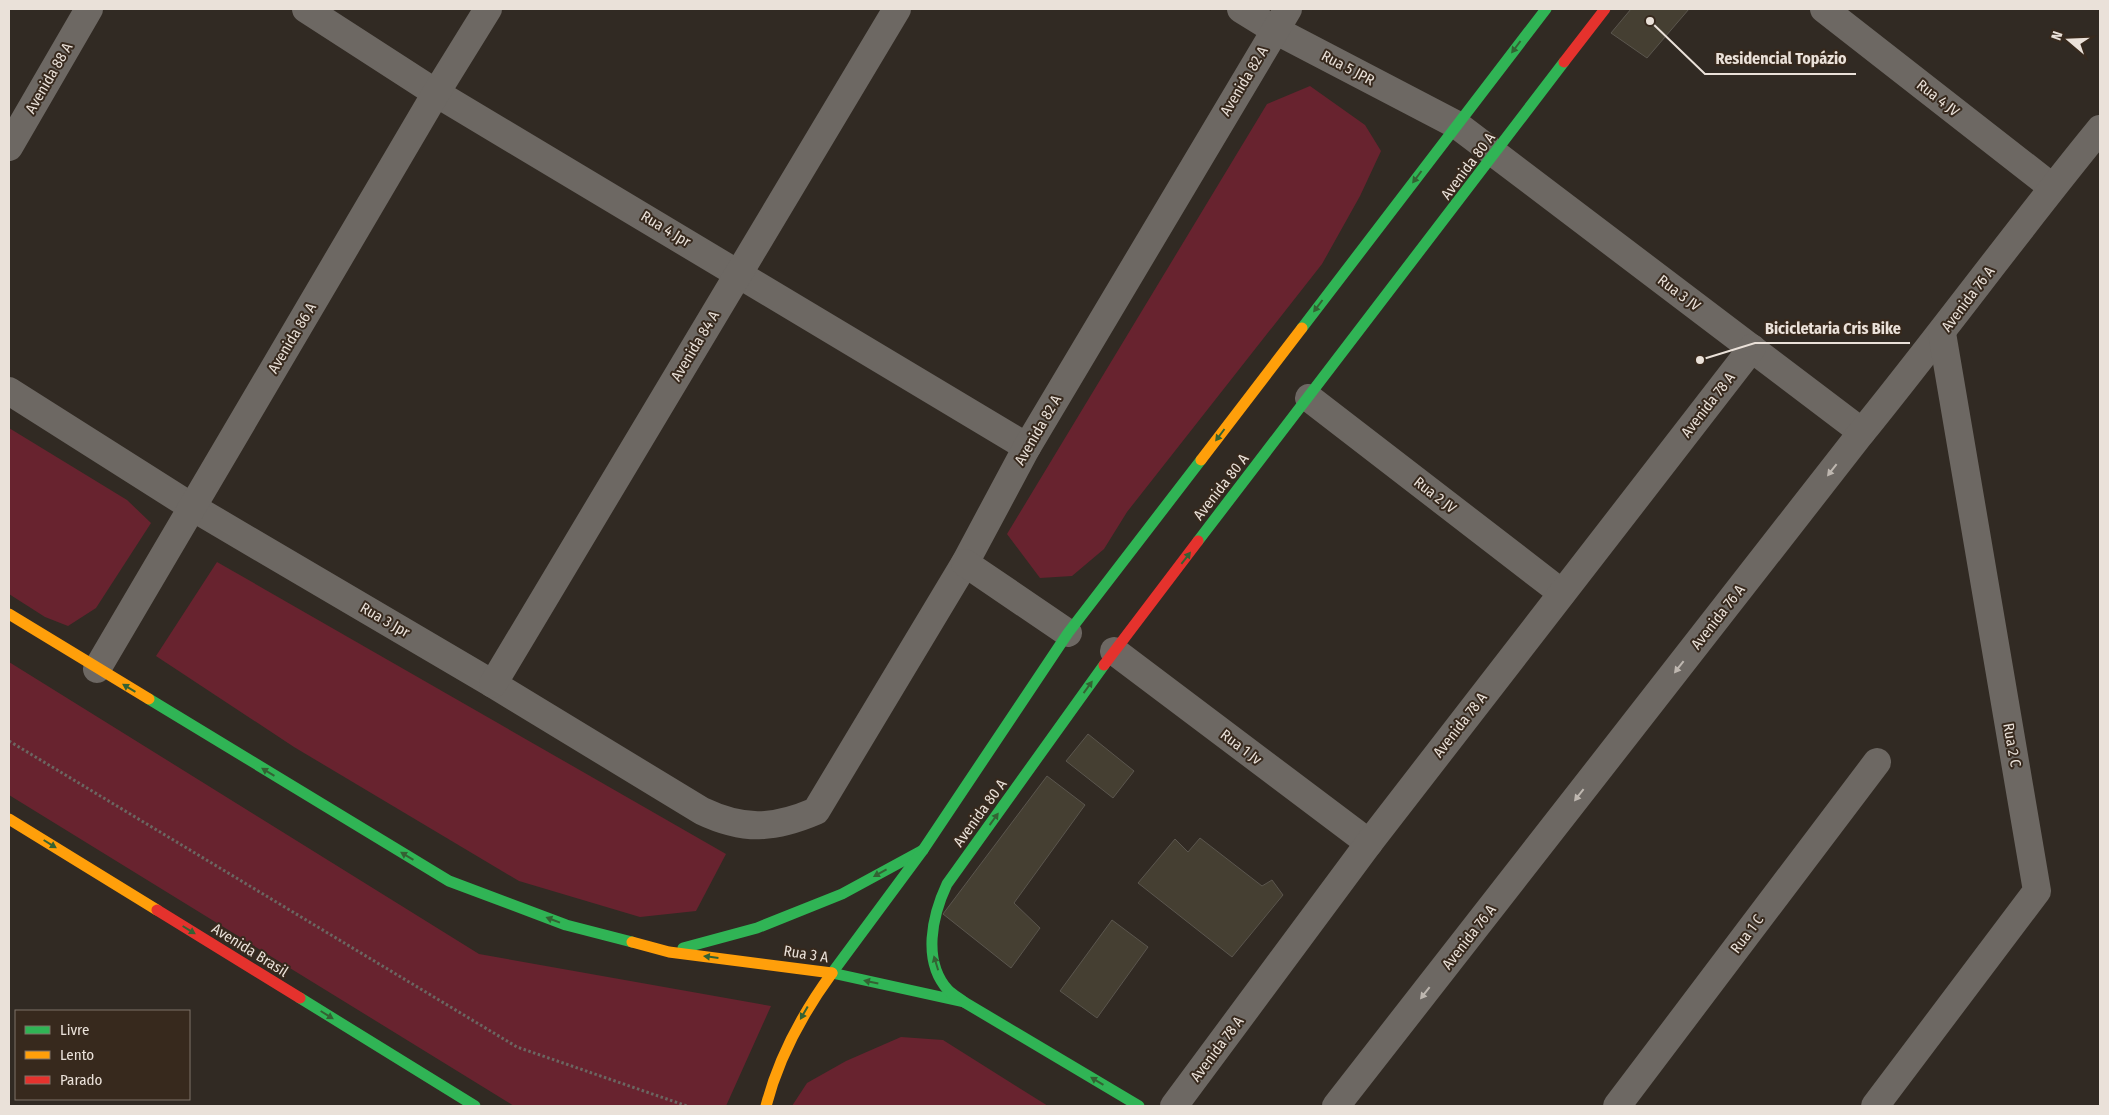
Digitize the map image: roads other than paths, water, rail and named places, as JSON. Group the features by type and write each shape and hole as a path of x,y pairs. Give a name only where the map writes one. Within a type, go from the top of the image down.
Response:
{"main road":[{"name":"Avenida 80 A","path":"766,1106 785,1048 806,1009 923,850 1068,632 1546,9"},
{"name":"Avenida 80 A","path":"964,1002 948,990 935,961 932,929 939,898 947,884 1114,651 1496,154 1604,9"},
{"path":"9,614 97,668"},
{"name":"Rua 3 A","path":"97,668 449,881 566,925 669,952 832,973 964,1002 1139,1106"},
{"name":"Avenida Brasil","path":"9,819 475,1106"},
{"path":"669,952 757,928 842,894 923,850"}],"street":[{"name":"Avenida 88 A","path":"9,147 89,9"},
{"name":"Rua 4 Jpr","path":"306,9 436,92 1027,447"},
{"name":"Avenida 86 A","path":"97,668 436,92 488,9"},
{"name":"Avenida 84 A","path":"494,684 897,9"},
{"name":"Rua 5 JPR","path":"1241,9 1281,19 1457,125 1496,154"},
{"name":"Rua 4 JV","path":"1824,9 2052,187"},
{"name":"Avenida 82 A","path":"770,826 816,811 965,563 1027,447 1281,19"},
{"name":"Avenida 76 A","path":"1336,1106 1862,432 1942,333 2052,187 2100,129"},
{"name":"Rua 3 JV","path":"1496,154 1862,432"},
{"name":"Rua 2 C","path":"1875,1106 2037,891 1942,333"},
{"name":"Avenida 78 A","path":"1174,1106 1369,843 1752,348"},
{"name":"Rua 3 Jpr","path":"9,391 192,507 494,684 702,811 735,824 770,826"},
{"name":"Rua 2 JV","path":"1309,398 1562,593"},
{"path":"965,563 1068,632"},
{"name":"Rua 1 Jv","path":"1114,651 1369,843"},
{"name":"Rua 1 C","path":"1617,1106 1877,762"}],"place":[{"name":"Residencial Topázio","path":"1650,21"},
{"name":"Bicicletaria Cris Bike","path":"1700,360"}]}
